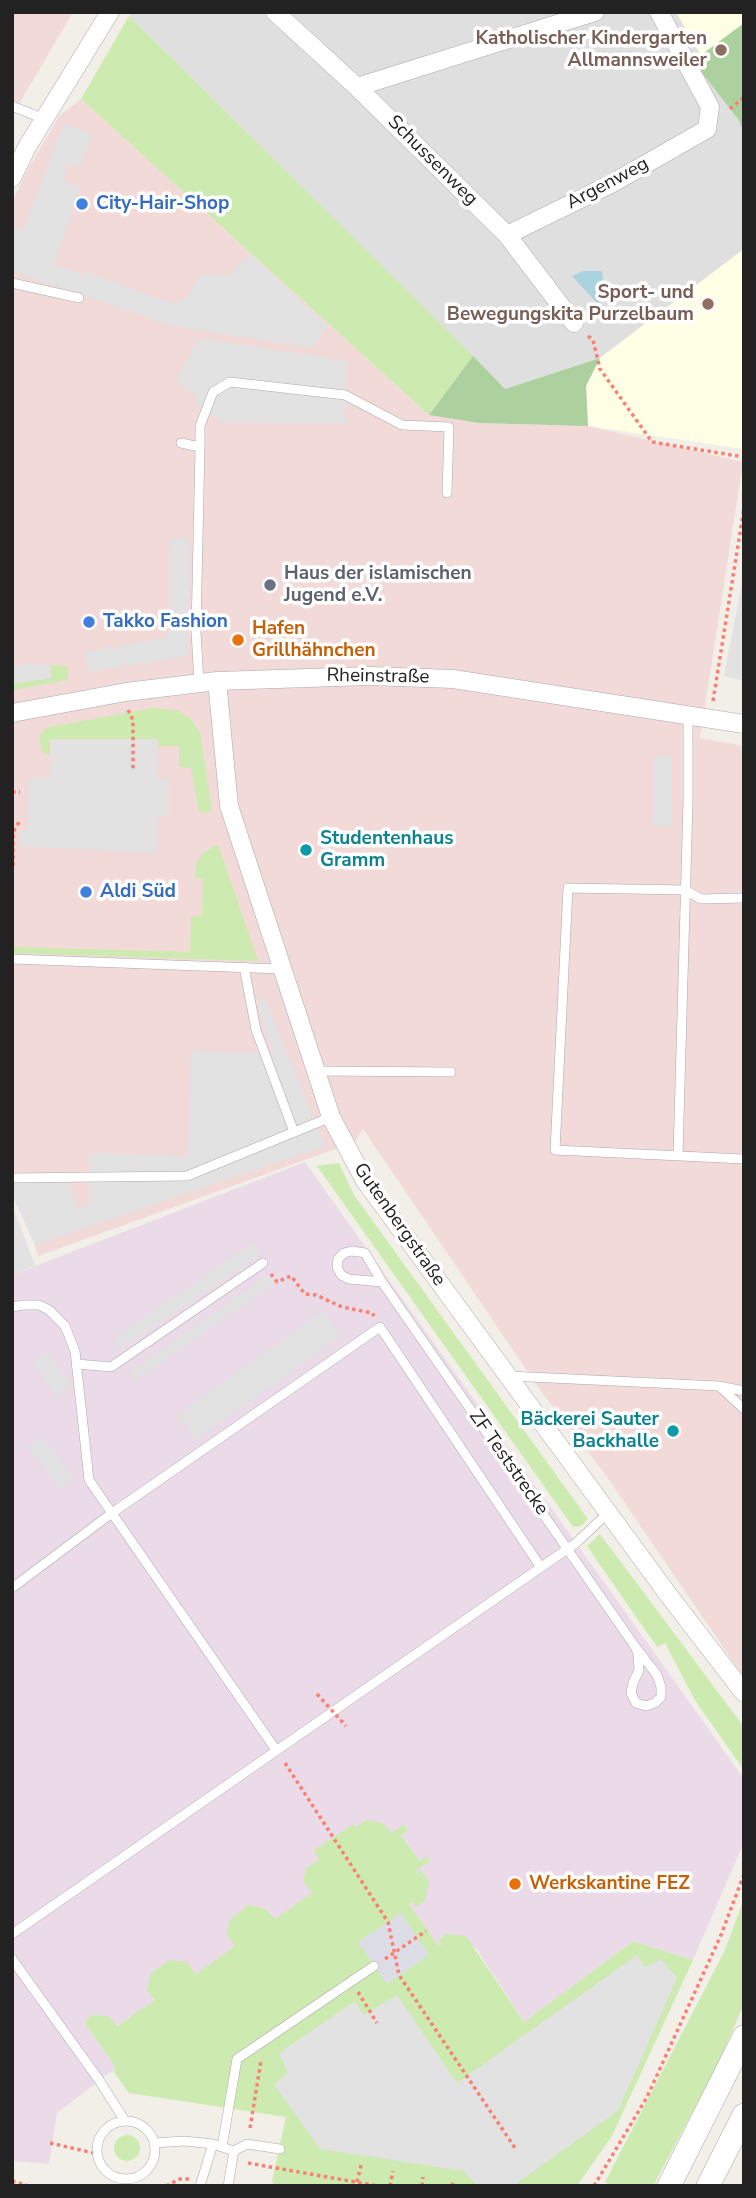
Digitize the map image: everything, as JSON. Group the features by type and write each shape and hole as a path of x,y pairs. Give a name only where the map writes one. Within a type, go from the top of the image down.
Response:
{"street":[{"path":"12,178 27,147 110,12"},
{"name":"Schussenweg","path":"275,12 357,87 507,235 574,323"},
{"path":"357,87 595,12"},
{"name":"Argenweg","path":"507,235 611,184 707,129 710,107 659,12"},
{"name":"Rheinstraße","path":"12,712 126,692 208,682 316,676 453,679 744,724"},
{"name":"Gutenbergstraße","path":"208,682 229,807 280,969 331,1117 365,1181 608,1513 744,1693"},
{"path":"668,2186 744,2037"},
{"path":"708,2186 744,2115"}],"lane":[{"path":"12,106 44,119"},
{"path":"12,283 79,298"},
{"path":"208,682 196,631 200,426 213,392 230,382 345,395 402,425 449,427 447,493"},
{"path":"181,443 200,447"},
{"path":"678,1155 688,715"},
{"path":"744,898 701,899 685,891 568,888 555,1150 744,1159"},
{"path":"12,959 280,969"},
{"path":"244,967 256,1030 294,1132"},
{"path":"316,1071 451,1072"},
{"path":"12,1178 187,1176 331,1117"},
{"name":"ZF Teststrecke","path":"382,1282 349,1279 341,1275 337,1267 338,1259 344,1253 352,1251 365,1253 382,1282 657,1675 661,1697 646,1706 636,1703 631,1693 639,1670 638,1653 634,1645"},
{"path":"77,1364 111,1367 263,1263"},
{"path":"12,1307 23,1304 39,1305 49,1310 65,1326 75,1351 89,1480 276,1750"},
{"path":"12,1588 112,1513 380,1327 540,1566"},
{"path":"507,1376 719,1386 744,1391"},
{"path":"719,1386 744,1409"},
{"path":"12,1934 567,1548 608,1513"},
{"path":"12,1959 100,2080 125,2121"},
{"path":"200,2186 217,2146 237,2059 374,1966"},
{"path":"125,2121 135,2122 147,2129 155,2143 153,2160 146,2171 137,2177 125,2179 106,2170 98,2154 99,2141 105,2130 113,2124 125,2121"},
{"path":"155,2143 184,2141 234,2151 247,2144 280,2149"},
{"path":"228,2186 234,2151"}],"path":[{"path":"574,323 593,340 600,369 652,442 744,457"},
{"path":"713,701 744,508"},
{"path":"127,708 133,720 133,770"},
{"path":"12,792 20,792"},
{"path":"13,866 13,832 19,822"},
{"path":"263,1263 277,1282 291,1276 305,1294 316,1295 342,1307 372,1313 380,1327"},
{"path":"317,1694 346,1726"},
{"path":"276,1750 388,1922 399,1975 514,2148"},
{"path":"595,2185 647,2097 721,1935 744,1874"},
{"path":"374,1966 426,1931"},
{"path":"351,1981 377,2024"},
{"path":"250,2128 265,2039"},
{"path":"50,2143 98,2154"},
{"path":"245,2162 378,2186"},
{"path":"357,2182 360,2165"},
{"path":"390,2186 393,2171"},
{"path":"422,2186 423,2177"},
{"path":"166,2186 180,2179 191,2179"},
{"path":"12,2181 29,2186"}],"shaded area":[{"path":"12,12 73,12 12,116"},
{"path":"131,12 744,12 744,249 600,358 505,389 129,16"},
{"name":"Katholischer Kindergarten Allmannsweiler","path":"676,12 744,12 744,87 727,101"},
{"path":"81,99 429,415 479,423 588,426 743,462 700,738 744,746 744,1674 740,1672 605,1474 542,1393 363,1129 355,1142 38,1256 12,1173 12,202 59,116"},
{"path":"64,124 92,134 81,166 66,164 64,180 81,187 54,264 83,275 86,272 175,304 187,298 199,275 229,275 250,254 328,327 312,348 169,325 12,271 12,226 23,229"},
{"name":"Sport- und Bewegungskita Purzelbaum","path":"744,249 744,449 588,426 586,386 600,358"},
{"path":"199,338 347,361 345,423 223,422 199,407 196,396 176,380"},
{"path":"170,539 190,539 187,656 88,672 84,653 169,637"},
{"path":"744,572 744,681 724,676"},
{"path":"50,665 51,678 12,684 12,666"},
{"path":"51,740 157,740 157,779 170,780 170,816 158,816 158,853 19,846 19,832 28,829 29,778 50,778"},
{"path":"654,756 672,756 672,826 653,826"},
{"path":"265,999 325,1146 35,1245 12,1195 12,1181 68,1180 77,1209 89,1204 90,1153 188,1156 191,1051 274,1054 257,1002"},
{"path":"305,1162 744,1779 744,1842 693,1960 633,1941 524,2022 476,1948 439,1947 409,1904 412,1902 417,1875 414,1872 420,1861 401,1834 408,1830 404,1825 392,1833 320,1860 303,1881 313,1893 196,1974 116,2026 109,2016 91,2015 84,2022 116,2068 57,2113 49,2164 12,2161 12,1275"},
{"path":"12,1205 35,1265 12,1275"},
{"path":"253,1243 261,1254 121,1349 114,1338"},
{"path":"268,1275 275,1284 135,1381 129,1372"},
{"path":"323,1311 341,1336 196,1440 177,1415"},
{"path":"47,1352 72,1385 57,1397 32,1363"},
{"path":"42,1437 75,1479 61,1490 27,1448"},
{"path":"401,1913 429,1955 387,1984 358,1942"},
{"path":"637,1955 645,1967 661,1959 677,1978 618,2111 513,2186 477,2186 464,2171 320,2149 274,2084 288,2073 279,2053 355,2001 364,2015 397,1995 457,2083"}],"green space":[{"path":"129,16 473,356 429,415 81,99"},
{"path":"744,23 744,132 738,119 693,61"},
{"path":"473,356 505,389 600,358 586,386 588,426 479,423 429,415"},
{"path":"50,665 68,666 68,680 12,690 12,684 51,678"},
{"path":"152,708 176,710 190,718 200,732 212,810 207,813 199,812 191,768 179,767 179,746 159,746 157,739 50,739 50,755 42,752 39,735 49,727"},
{"path":"217,845 258,961 12,953 12,947 190,952 191,916 202,916 203,879 195,878 196,864 203,853"},
{"path":"339,1163 354,1195 588,1519 581,1526 573,1527 317,1166"},
{"path":"600,1534 744,1727 744,1770 696,1702 665,1643 657,1647 587,1546"},
{"path":"367,1820 383,1823 392,1833 404,1824 408,1830 401,1835 420,1861 426,1856 430,1861 414,1872 417,1874 421,1870 429,1881 425,1901 415,1907 412,1902 409,1904 439,1946 442,1945 438,1939 448,1934 466,1936 524,2022 633,1941 693,1960 612,2136 577,2186 275,2186 272,2181 286,2117 129,2093 113,2071 116,2068 84,2022 91,2015 109,2016 117,2026 155,2000 147,1991 151,1973 169,1960 187,1962 196,1974 235,1946 227,1935 230,1920 248,1905 264,1908 275,1919 312,1893 303,1881 306,1868 319,1860 314,1850 354,1824 356,1827"},
{"path":"744,1899 744,2004 717,2066 653,2186 611,2186 605,2182 724,1952"},
{"path":"127,2135 136,2139 140,2148 136,2157 127,2161 118,2157 114,2148 118,2139"}],"water":[{"path":"583,271 602,271 606,298 597,303 572,276"}],"place":[{"name":"Katholischer Kindergarten Allmannsweiler","path":"721,50"},
{"name":"City-Hair-Shop","path":"82,204"},
{"name":"Sport- und Bewegungskita Purzelbaum","path":"708,304"},
{"name":"Haus der islamischen Jugend e.V.","path":"270,585"},
{"name":"Takko Fashion","path":"89,622"},
{"name":"Hafen Grillhähnchen","path":"238,640"},
{"name":"Studentenhaus Gramm","path":"306,850"},
{"name":"Aldi Süd","path":"86,892"},
{"name":"Bäckerei Sauter Backhalle","path":"673,1431"},
{"name":"Werkskantine FEZ","path":"515,1884"}]}
